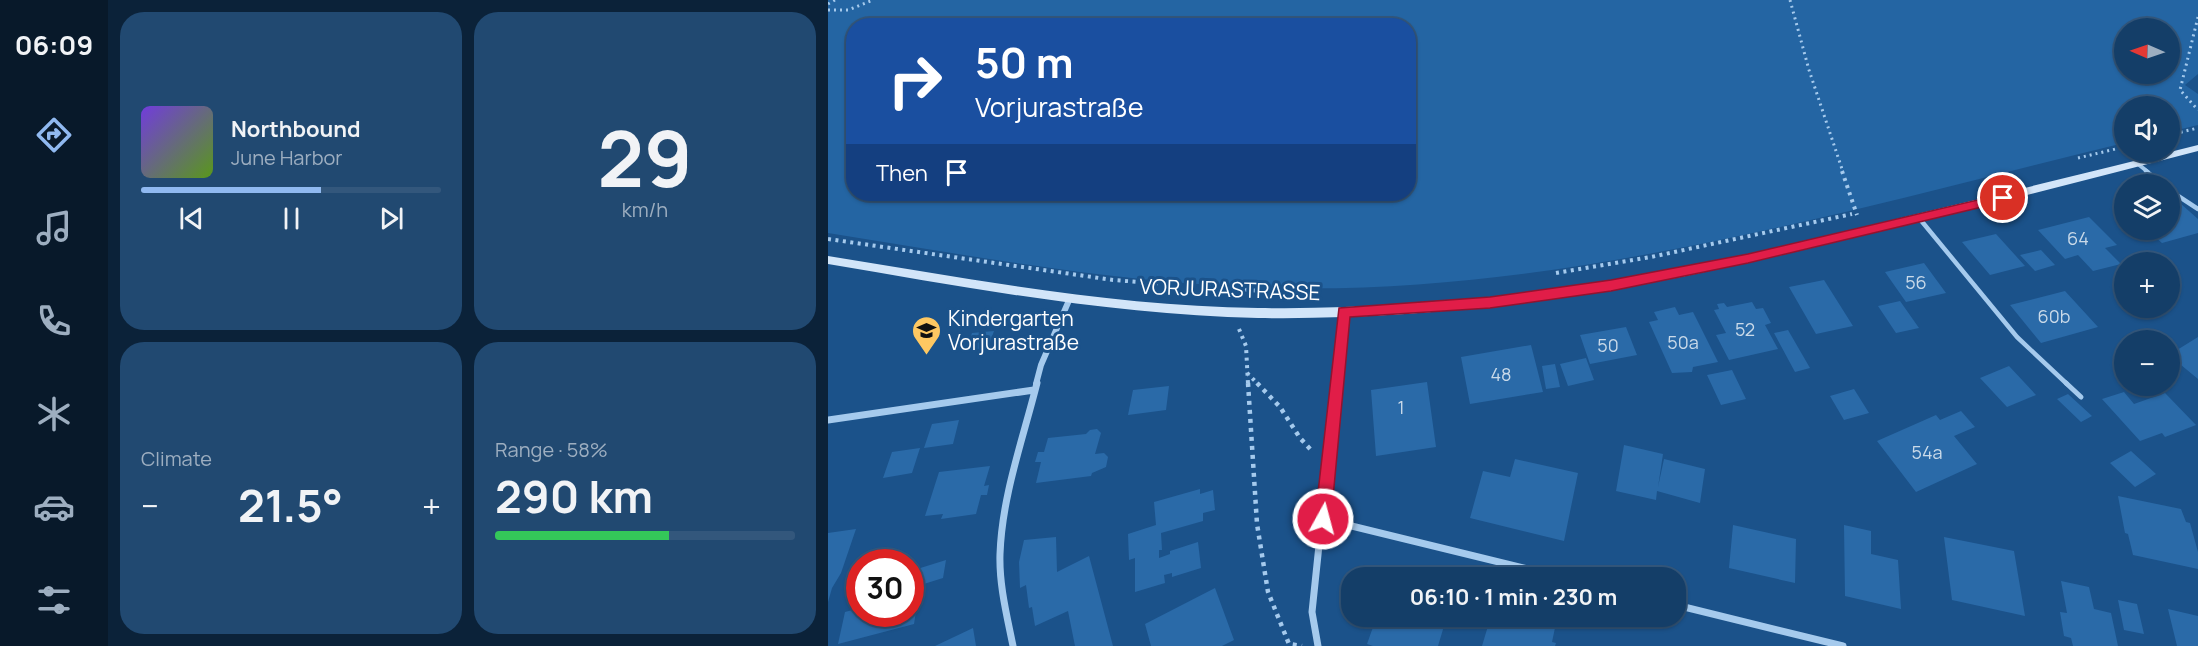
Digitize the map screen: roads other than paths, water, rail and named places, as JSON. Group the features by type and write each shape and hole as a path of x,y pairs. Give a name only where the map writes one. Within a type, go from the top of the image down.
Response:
{"main road":[{"name":"VORJURASTRASSE","path":"828,260 1070,298 1149,307 1232,312 1344,312 1490,302 1611,285 1748,258 2198,148"}],"street":[{"path":"1014,646 1004,602 1000,557 1004,517 1034,390 1052,338 1070,298"},
{"path":"1318,646 1312,612 1344,312"},
{"path":"828,420 1034,390"},
{"path":"1323,519 1519,567"},
{"path":"1686,607 1843,646"}],"lane":[{"path":"2138,164 2150,174"},
{"path":"2180,197 2198,209"},
{"path":"1919,218 2017,337 2081,397"}],"place":[{"name":"Kindergarten Vorjurastraße","path":"927,356"}]}
